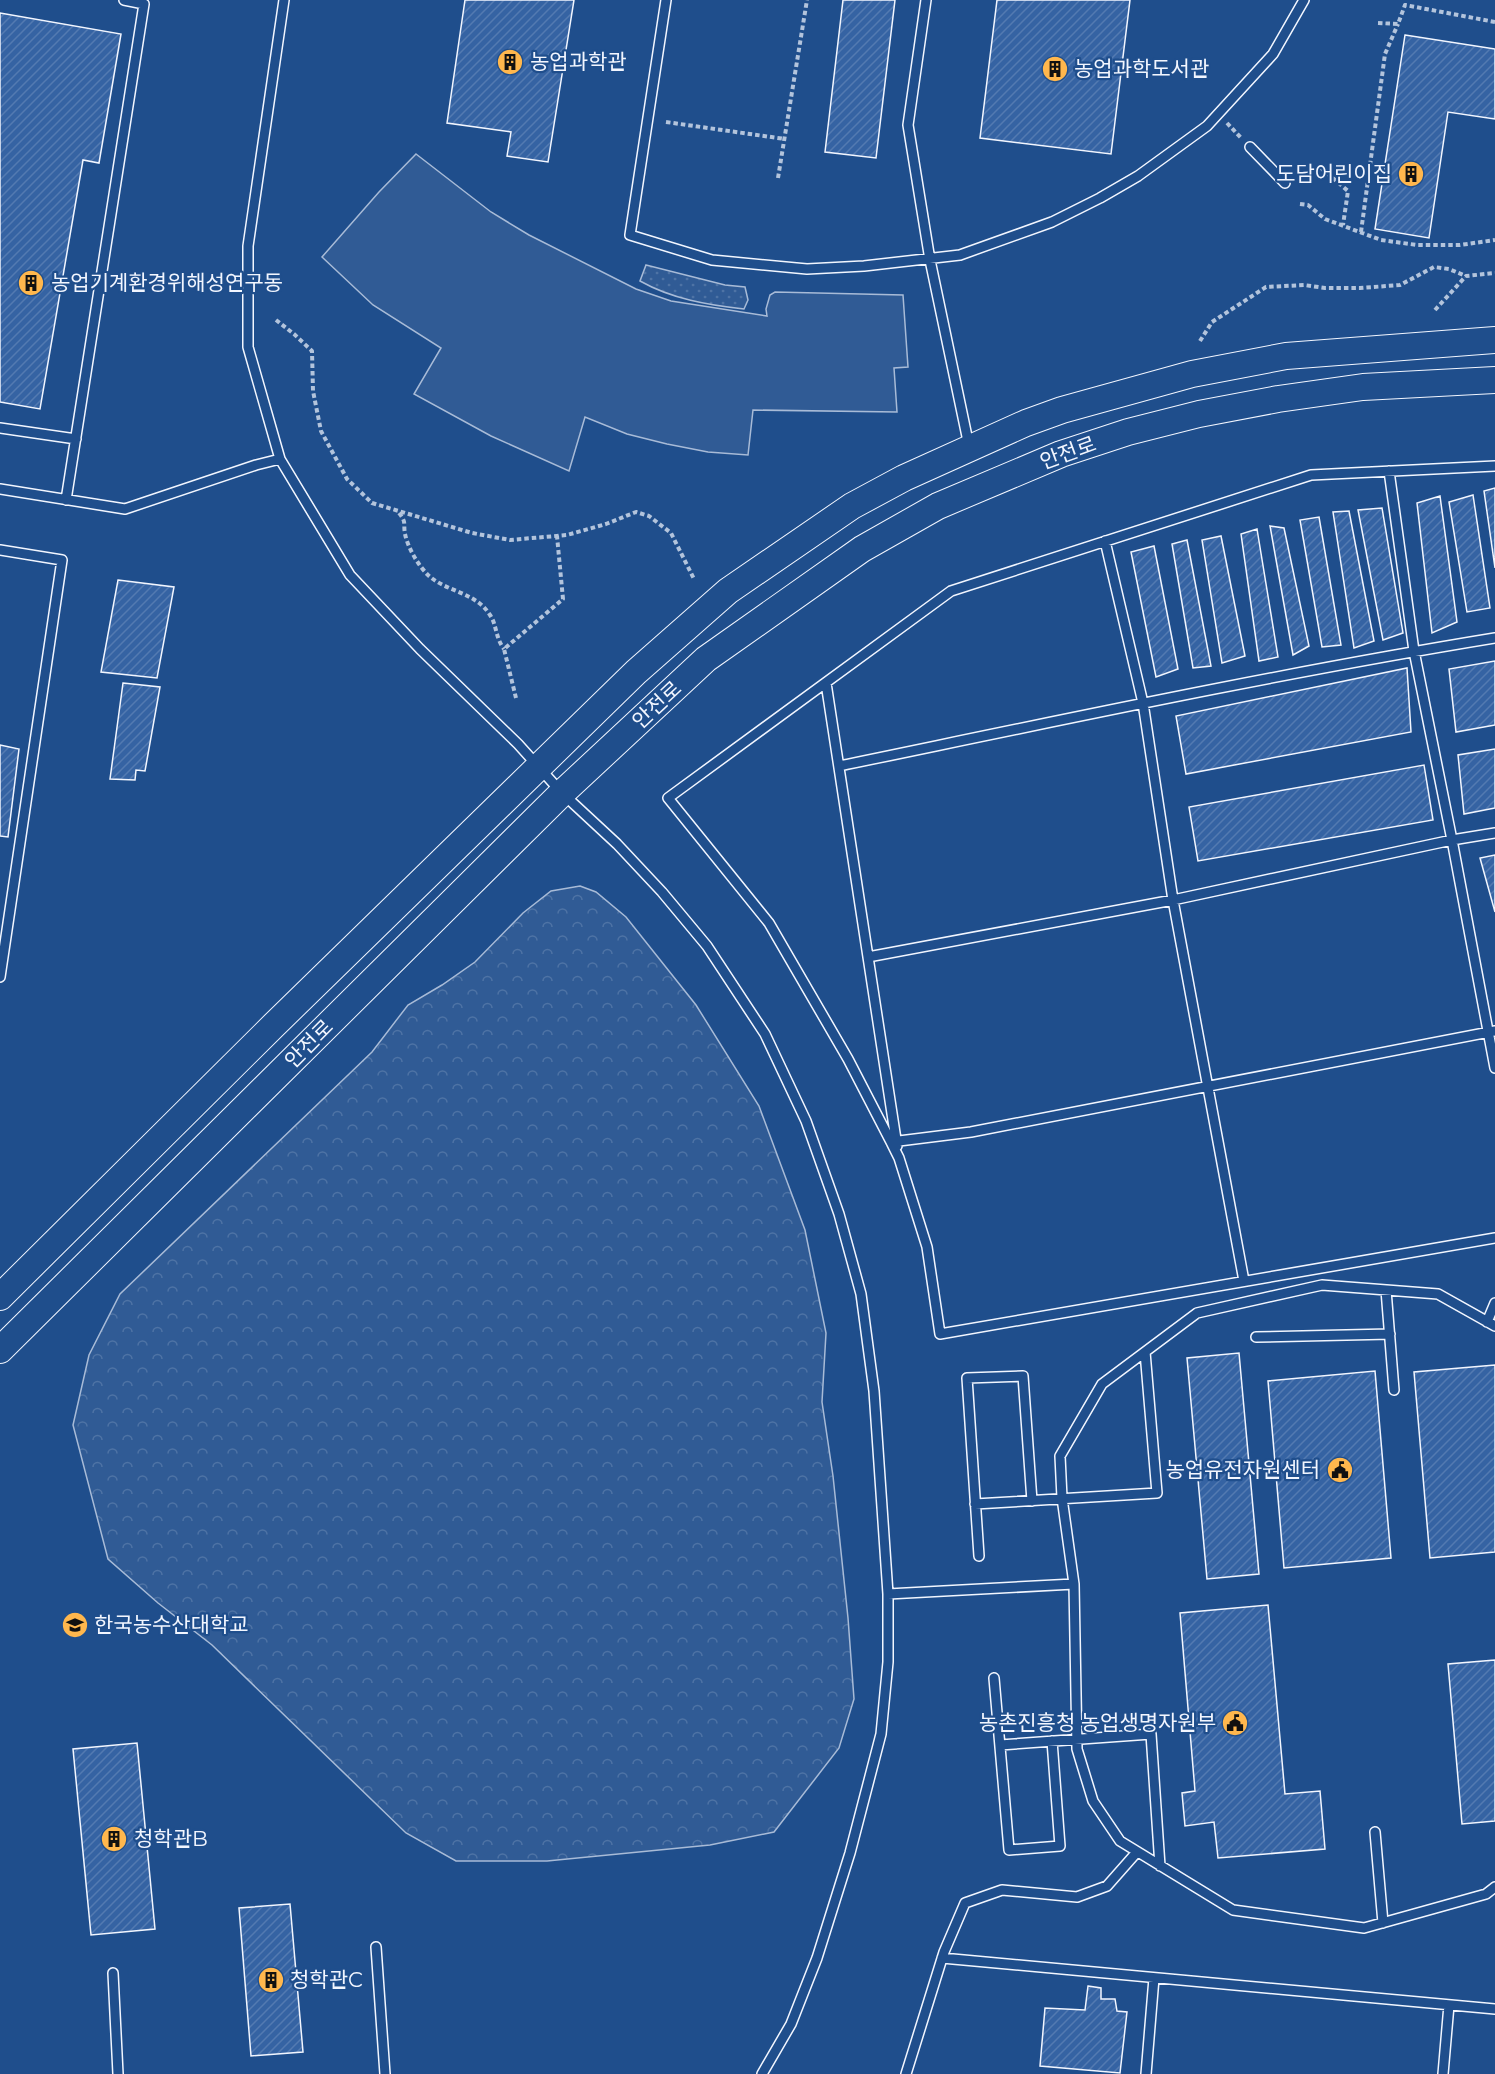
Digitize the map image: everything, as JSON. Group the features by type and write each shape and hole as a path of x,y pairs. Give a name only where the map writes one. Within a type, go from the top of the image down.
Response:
{"street":[{"name":"안전로","path":"0,1297 537,766 636,672 728,591 852,506 969,447 1026,423 1053,413 1192,374 1286,356 1495,340"},
{"name":"안전로","path":"0,1350 562,793 706,659 862,549 938,506 1061,454 1128,432 1199,414 1278,399 1363,387 1495,380"}],"lane":[{"path":"66,500 144,4 124,0"},
{"path":"284,0 248,246 248,346 280,459 350,575 420,649 518,744 562,793 616,844 662,892 707,945 765,1034 806,1121 839,1214 861,1294 874,1391 888,1594 888,1662 881,1734 853,1842 817,1958 791,2024 762,2074"},
{"path":"666,0 630,235 712,260 807,269 930,260 960,255 1052,222 1100,198 1138,176 1207,126 1273,54 1304,0"},
{"path":"926,0 908,125 930,260 969,447"},
{"path":"1250,147 1285,183"},
{"path":"0,428 75,439"},
{"path":"0,489 125,509 280,459"},
{"path":"894,1141 769,923 668,798 951,591 1311,475 1495,466"},
{"path":"1389,471 1414,651 1492,1031 1495,1068"},
{"path":"1105,542 1143,703 1173,900 1244,1281"},
{"path":"0,550 62,560 0,977"},
{"path":"839,766 1143,703 1414,651 1495,638"},
{"path":"826,683 894,1141 927,1247 940,1334 1495,1238"},
{"path":"868,957 1173,900 1452,840 1495,833"},
{"path":"0,907 10,908"},
{"path":"894,1141 971,1132 1492,1031"},
{"path":"1495,1304 1491,1324 1438,1294 1322,1285 1197,1313 1102,1384 1060,1456 1062,1498 1074,1584 1077,1749 1093,1801 1120,1841 1233,1910 1364,1928 1486,1894 1495,1887"},
{"path":"1386,1290 1394,1390"},
{"path":"1256,1338 1390,1334"},
{"path":"975,1504 1157,1493 1145,1352"},
{"path":"979,1556 968,1378 1023,1376 1032,1501"},
{"path":"888,1594 1074,1584"},
{"path":"994,1678 1009,1850 1060,1846 1052,1741"},
{"path":"1000,1745 1151,1734 1160,1866"},
{"path":"1375,1832 1383,1923"},
{"path":"906,2074 942,1958 964,1903 1002,1890 1077,1897 1107,1886 1137,1852"},
{"path":"376,1947 385,2074"},
{"path":"942,1958 1495,2009"},
{"path":"113,1973 118,2074"},
{"path":"1146,2074 1154,1977"},
{"path":"1443,2074 1449,2005"}],"path":[{"path":"778,178 807,0"},
{"path":"1361,232 1385,54 1405,5 1495,22"},
{"path":"1378,23 1398,24"},
{"path":"666,122 785,139"},
{"path":"1227,123 1242,139"},
{"path":"1321,168 1348,191 1343,225"},
{"path":"1300,204 1308,205 1326,219 1381,240 1417,245 1460,245 1495,240"},
{"path":"1200,341 1212,322 1266,287 1304,285 1325,288 1360,288 1400,285 1434,267 1449,269 1467,276 1495,273"},
{"path":"1435,310 1467,276"},
{"path":"276,320 294,333 312,351 313,391 321,431 346,479 372,503 472,533 510,540 557,536 606,524 636,512 649,516 671,533 694,579"},
{"path":"398,511 405,520 405,535 415,557 428,575 460,591 491,615 498,641 504,649 516,698"},
{"path":"504,649 563,599 557,536"}],"green space":[{"path":"646,265 725,285 745,287 748,300 744,309 677,297 640,281"},
{"path":"580,886 596,892 626,917 696,1005 759,1106 805,1230 826,1333 822,1402 833,1476 854,1699 839,1748 774,1832 710,1845 547,1861 456,1861 406,1833 212,1645 158,1603 108,1559 73,1425 89,1355 120,1294 372,1052 408,1005 475,962 523,913 551,891"}],"shaded area":[{"path":"416,154 491,212 529,235 636,289 671,301 767,316 766,309 770,295 775,292 903,295 908,367 894,368 897,412 753,410 748,455 708,452 667,444 627,434 585,417 569,471 491,436 414,394 441,348 373,305 322,257"}],"building":[{"name":"농업과학관","path":"465,0 574,0 548,162 507,156 511,132 447,123"},
{"path":"843,0 895,0 876,158 825,152"},
{"name":"농업과학도서관","path":"997,0 1130,0 1111,154 980,138"},
{"name":"농업기계환경위해성연구동","path":"0,13 121,34 99,163 83,160 40,409 0,402"},
{"name":"도담어린이집","path":"1405,35 1495,49 1495,119 1448,112 1429,238 1375,229"},
{"path":"1495,488 1495,568 1484,491"},
{"path":"1473,495 1490,608 1467,612 1449,502"},
{"path":"1440,496 1457,622 1432,633 1417,503"},
{"path":"1382,508 1403,633 1383,640 1358,510"},
{"path":"1349,511 1374,641 1354,648 1333,512"},
{"path":"1319,517 1341,645 1322,647 1300,520"},
{"path":"1270,526 1284,528 1309,646 1293,655"},
{"path":"1257,529 1278,657 1259,661 1241,534"},
{"path":"1221,536 1245,656 1222,663 1202,540"},
{"path":"1187,540 1211,666 1193,668 1172,544"},
{"path":"1154,546 1178,669 1156,677 1131,552"},
{"path":"118,580 174,587 157,678 101,672"},
{"path":"1495,661 1495,725 1456,732 1449,669"},
{"path":"1407,668 1411,732 1186,774 1176,716"},
{"path":"123,683 160,687 145,771 136,770 135,780 110,779"},
{"path":"0,745 19,749 8,837 0,836"},
{"path":"1495,749 1495,808 1464,814 1458,755"},
{"path":"1424,765 1433,820 1198,861 1189,807"},
{"path":"1495,855 1495,912 1480,858"},
{"path":"1239,1353 1259,1574 1207,1579 1187,1358"},
{"path":"1495,1365 1495,1552 1430,1558 1414,1372"},
{"path":"1375,1371 1391,1558 1284,1568 1268,1381"},
{"path":"1268,1605 1285,1794 1320,1791 1325,1849 1218,1858 1214,1822 1185,1826 1182,1793 1195,1791 1180,1613"},
{"path":"1495,1660 1495,1821 1462,1824 1448,1664"},
{"name":"청학관B","path":"137,1743 155,1929 91,1935 73,1749"},
{"name":"청학관C","path":"290,1904 303,2052 251,2056 239,1908"},
{"path":"1088,1986 1101,1988 1101,1999 1115,1999 1117,2011 1127,2012 1120,2073 1040,2066 1045,2008 1085,2010"}],"place":[{"name":"농업과학관","path":"510,62"},
{"name":"농업과학도서관","path":"1055,69"},
{"name":"도담어린이집","path":"1411,174"},
{"name":"농업기계환경위해성연구동","path":"31,283"},
{"name":"농업유전자원센터","path":"1340,1470"},
{"name":"한국농수산대학교","path":"75,1625"},
{"name":"농촌진흥청 농업생명자원부","path":"1235,1723"},
{"name":"청학관B","path":"114,1839"},
{"name":"청학관C","path":"271,1980"}]}
